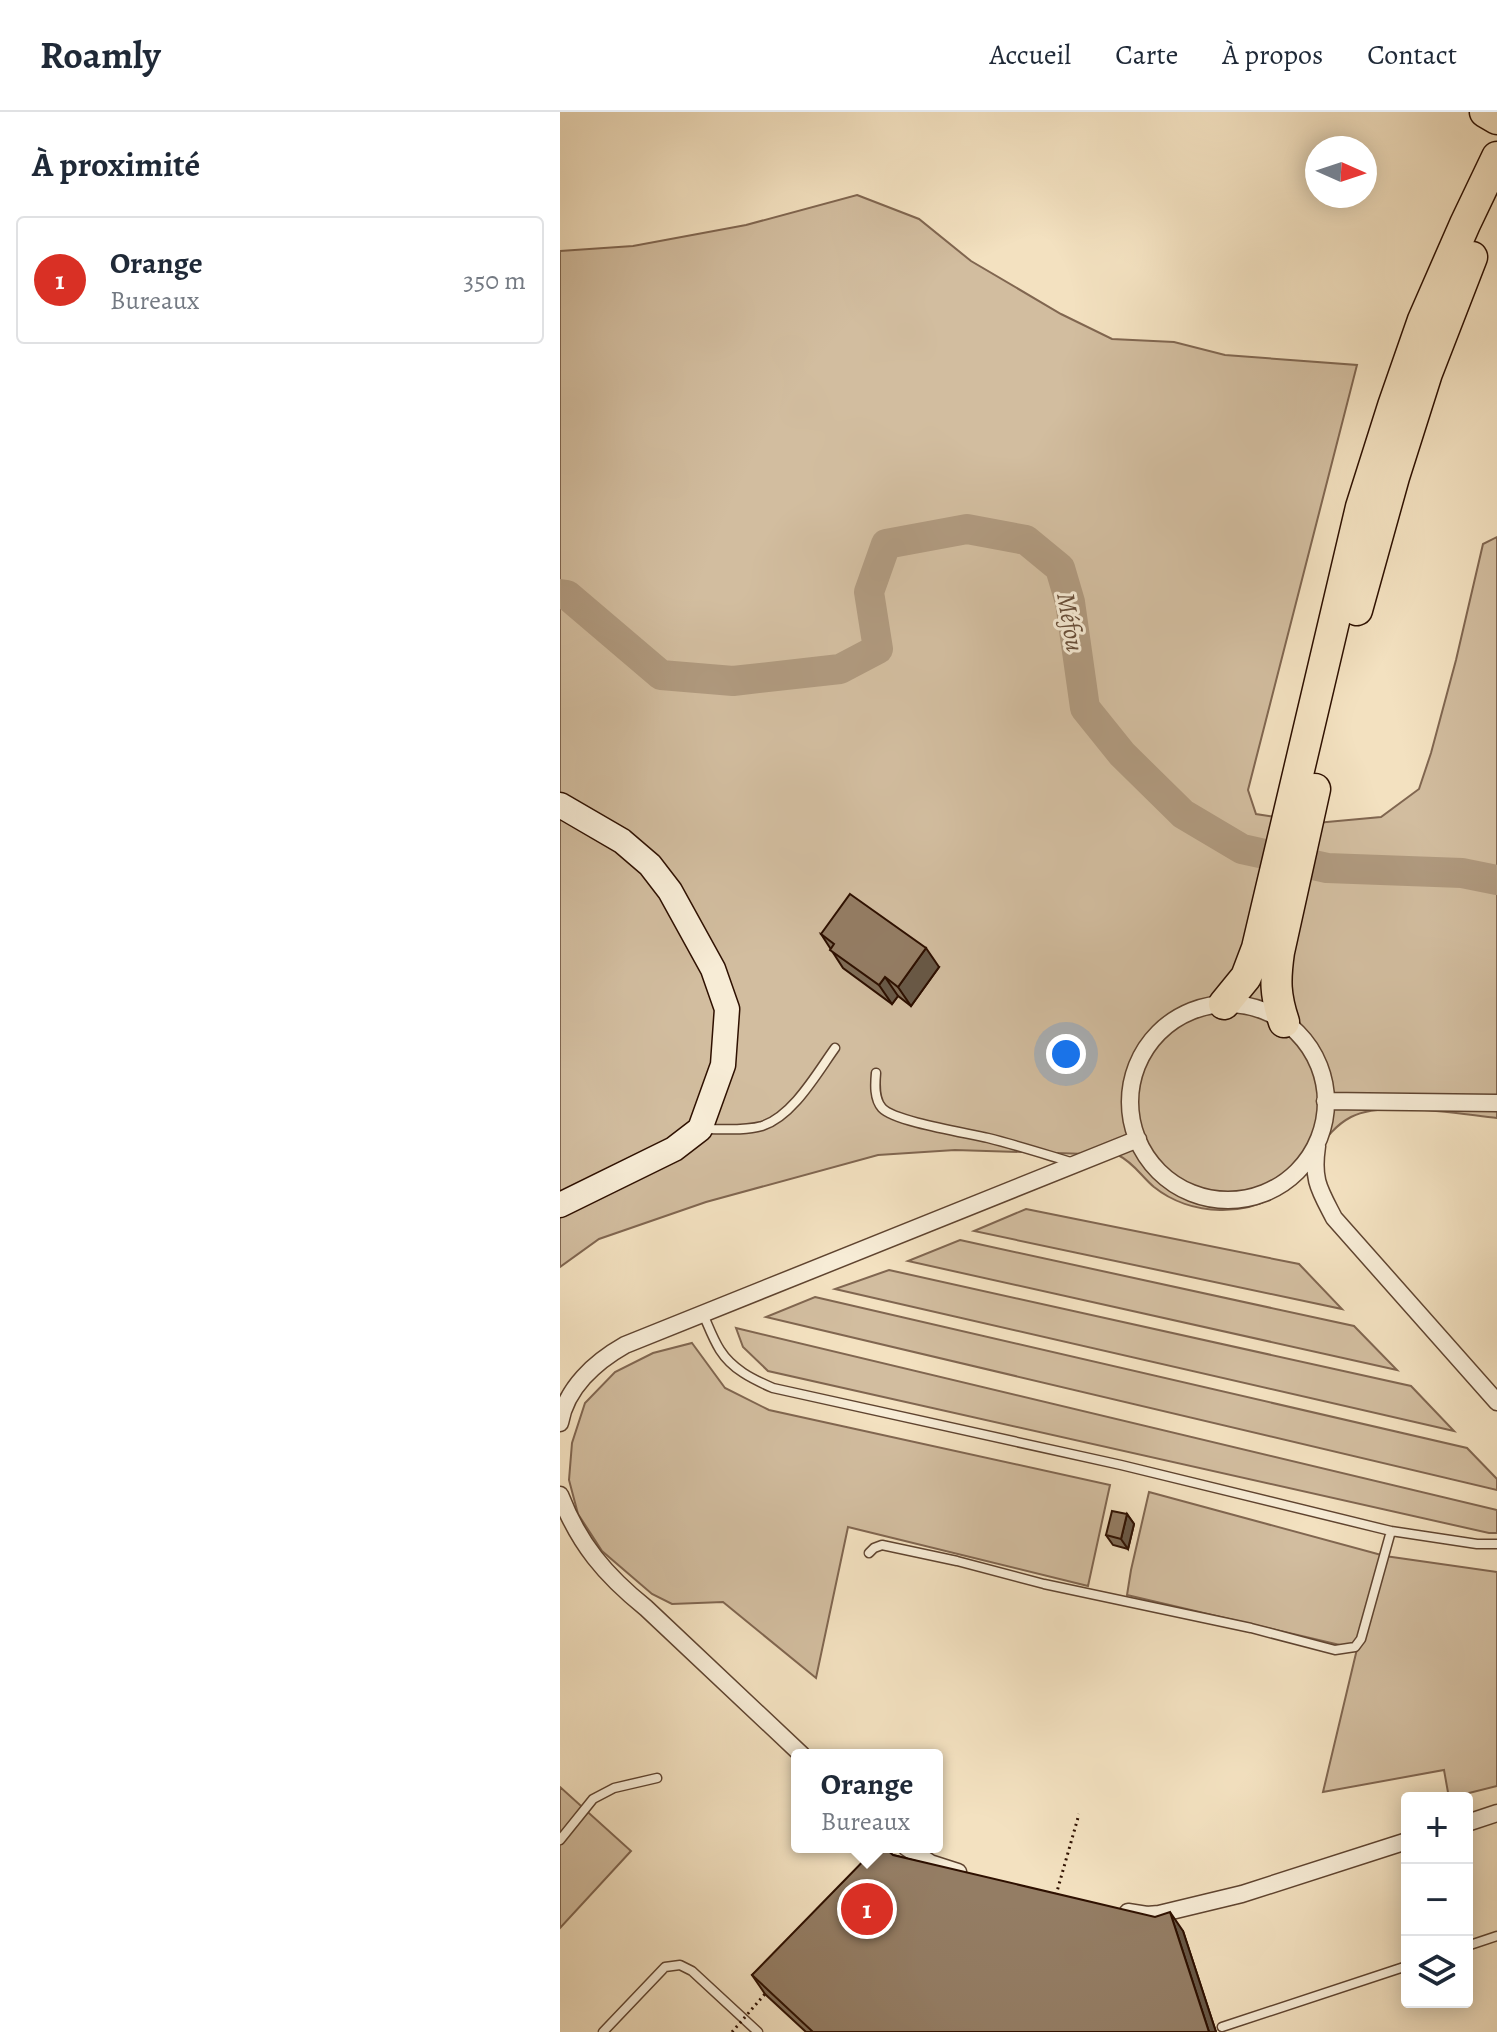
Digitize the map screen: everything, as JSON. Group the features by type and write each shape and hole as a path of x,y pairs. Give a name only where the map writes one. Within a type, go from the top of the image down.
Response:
{"highway":[{"path":"1485,112 1497,119"},
{"path":"1284,1022 1268,950 1313,752 1361,507 1423,320 1497,157"},
{"path":"1313,752 1427,373 1497,201"},
{"path":"1224,1004 1268,950"}],"main road":[{"path":"560,805 622,841 650,865 670,891 713,969 727,1009 723,1065 700,1129 674,1149 560,1205"}],"street":[{"path":"1319,1138 1301,1167 1289,1179 1259,1195 1225,1201 1192,1194 1176,1186 1151,1164 1138,1139 1132,1123 1130,1094 1136,1066 1150,1042 1171,1022 1196,1009 1224,1004 1256,1008 1284,1022 1298,1034 1310,1048 1324,1083 1324,1120 1314,1166 1318,1188 1334,1218 1497,1402"},
{"path":"1325,1101 1497,1103"},
{"path":"560,1423 573,1389 605,1356 625,1345 1138,1139"},
{"path":"560,1495 584,1545 619,1587 646,1608 796,1749"},
{"path":"1473,1821 1497,1813"},
{"path":"1107,1908 1159,1914 1242,1894 1401,1843"},
{"path":"915,1853 930,1863 968,1876"}],"lane":[{"path":"700,1129 763,1126 783,1115 807,1088 835,1048"},
{"path":"876,1073 875,1092 882,1108 895,1115 927,1126 987,1138 1076,1163"},
{"path":"703,1314 720,1350 734,1365 752,1379 773,1388 1121,1465 1391,1531 1477,1544 1497,1544"},
{"path":"869,1553 882,1545 1044,1584 1265,1631 1335,1650 1355,1647 1361,1639 1391,1531"},
{"path":"560,1840 593,1799 614,1788 657,1778"},
{"path":"1473,1944 1497,1936"},
{"path":"603,2032 665,1967 680,1965 692,1971 758,2032"},
{"path":"1222,2027 1401,1968"}],"path":[{"path":"1056,1898 1079,1814"},
{"path":"732,2032 765,1994"}],"shaded area":[{"path":"857,195 919,219 971,261 1061,314 1112,339 1174,342 1225,355 1357,365 1248,790 1256,814 1316,823 1381,817 1419,789 1456,660 1483,544 1497,537 1497,1118 1402,1109 1365,1112 1336,1128 1286,1188 1255,1205 1238,1209 1202,1208 1169,1197 1118,1155 955,1150 878,1155 706,1202 599,1239 560,1267 560,251 633,246 746,225"},
{"path":"1026,1209 1299,1264 1342,1309 974,1231"},
{"path":"960,1240 1354,1326 1397,1370 908,1261"},
{"path":"889,1270 1411,1386 1454,1431 835,1289"},
{"path":"815,1297 1467,1448 1497,1479 1497,1490 766,1317"},
{"path":"736,1328 1497,1510 1497,1533 768,1371 743,1347"},
{"path":"692,1343 725,1388 769,1410 1110,1485 1088,1586 848,1527 816,1678 723,1602 672,1604 652,1594 602,1551 578,1514 569,1480 572,1443 585,1403 615,1372 653,1353"},
{"path":"1149,1492 1385,1556 1497,1572 1497,1786 1473,1792 1448,1792 1444,1770 1323,1792 1357,1649 1127,1595"},
{"path":"560,1787 631,1851 560,1928"}],"building":[{"path":"850,894 926,948 898,987 885,977 879,985 830,950 834,944 821,934"},
{"path":"1112,1511 1127,1514 1121,1539 1106,1535"},
{"path":"871,1853 891,1853 1155,1917 1170,1912 1209,2032 813,2032 752,1975"}],"waterway":[{"name":"Méfou","path":"560,594 567,595 661,675 733,681 840,669 878,649 869,592 886,544 967,529 1026,540 1060,568 1070,602 1085,708 1122,754 1183,814 1242,849 1327,868 1462,873 1497,880"}],"place":[{"name":"Orange","path":"867,1909"}]}
